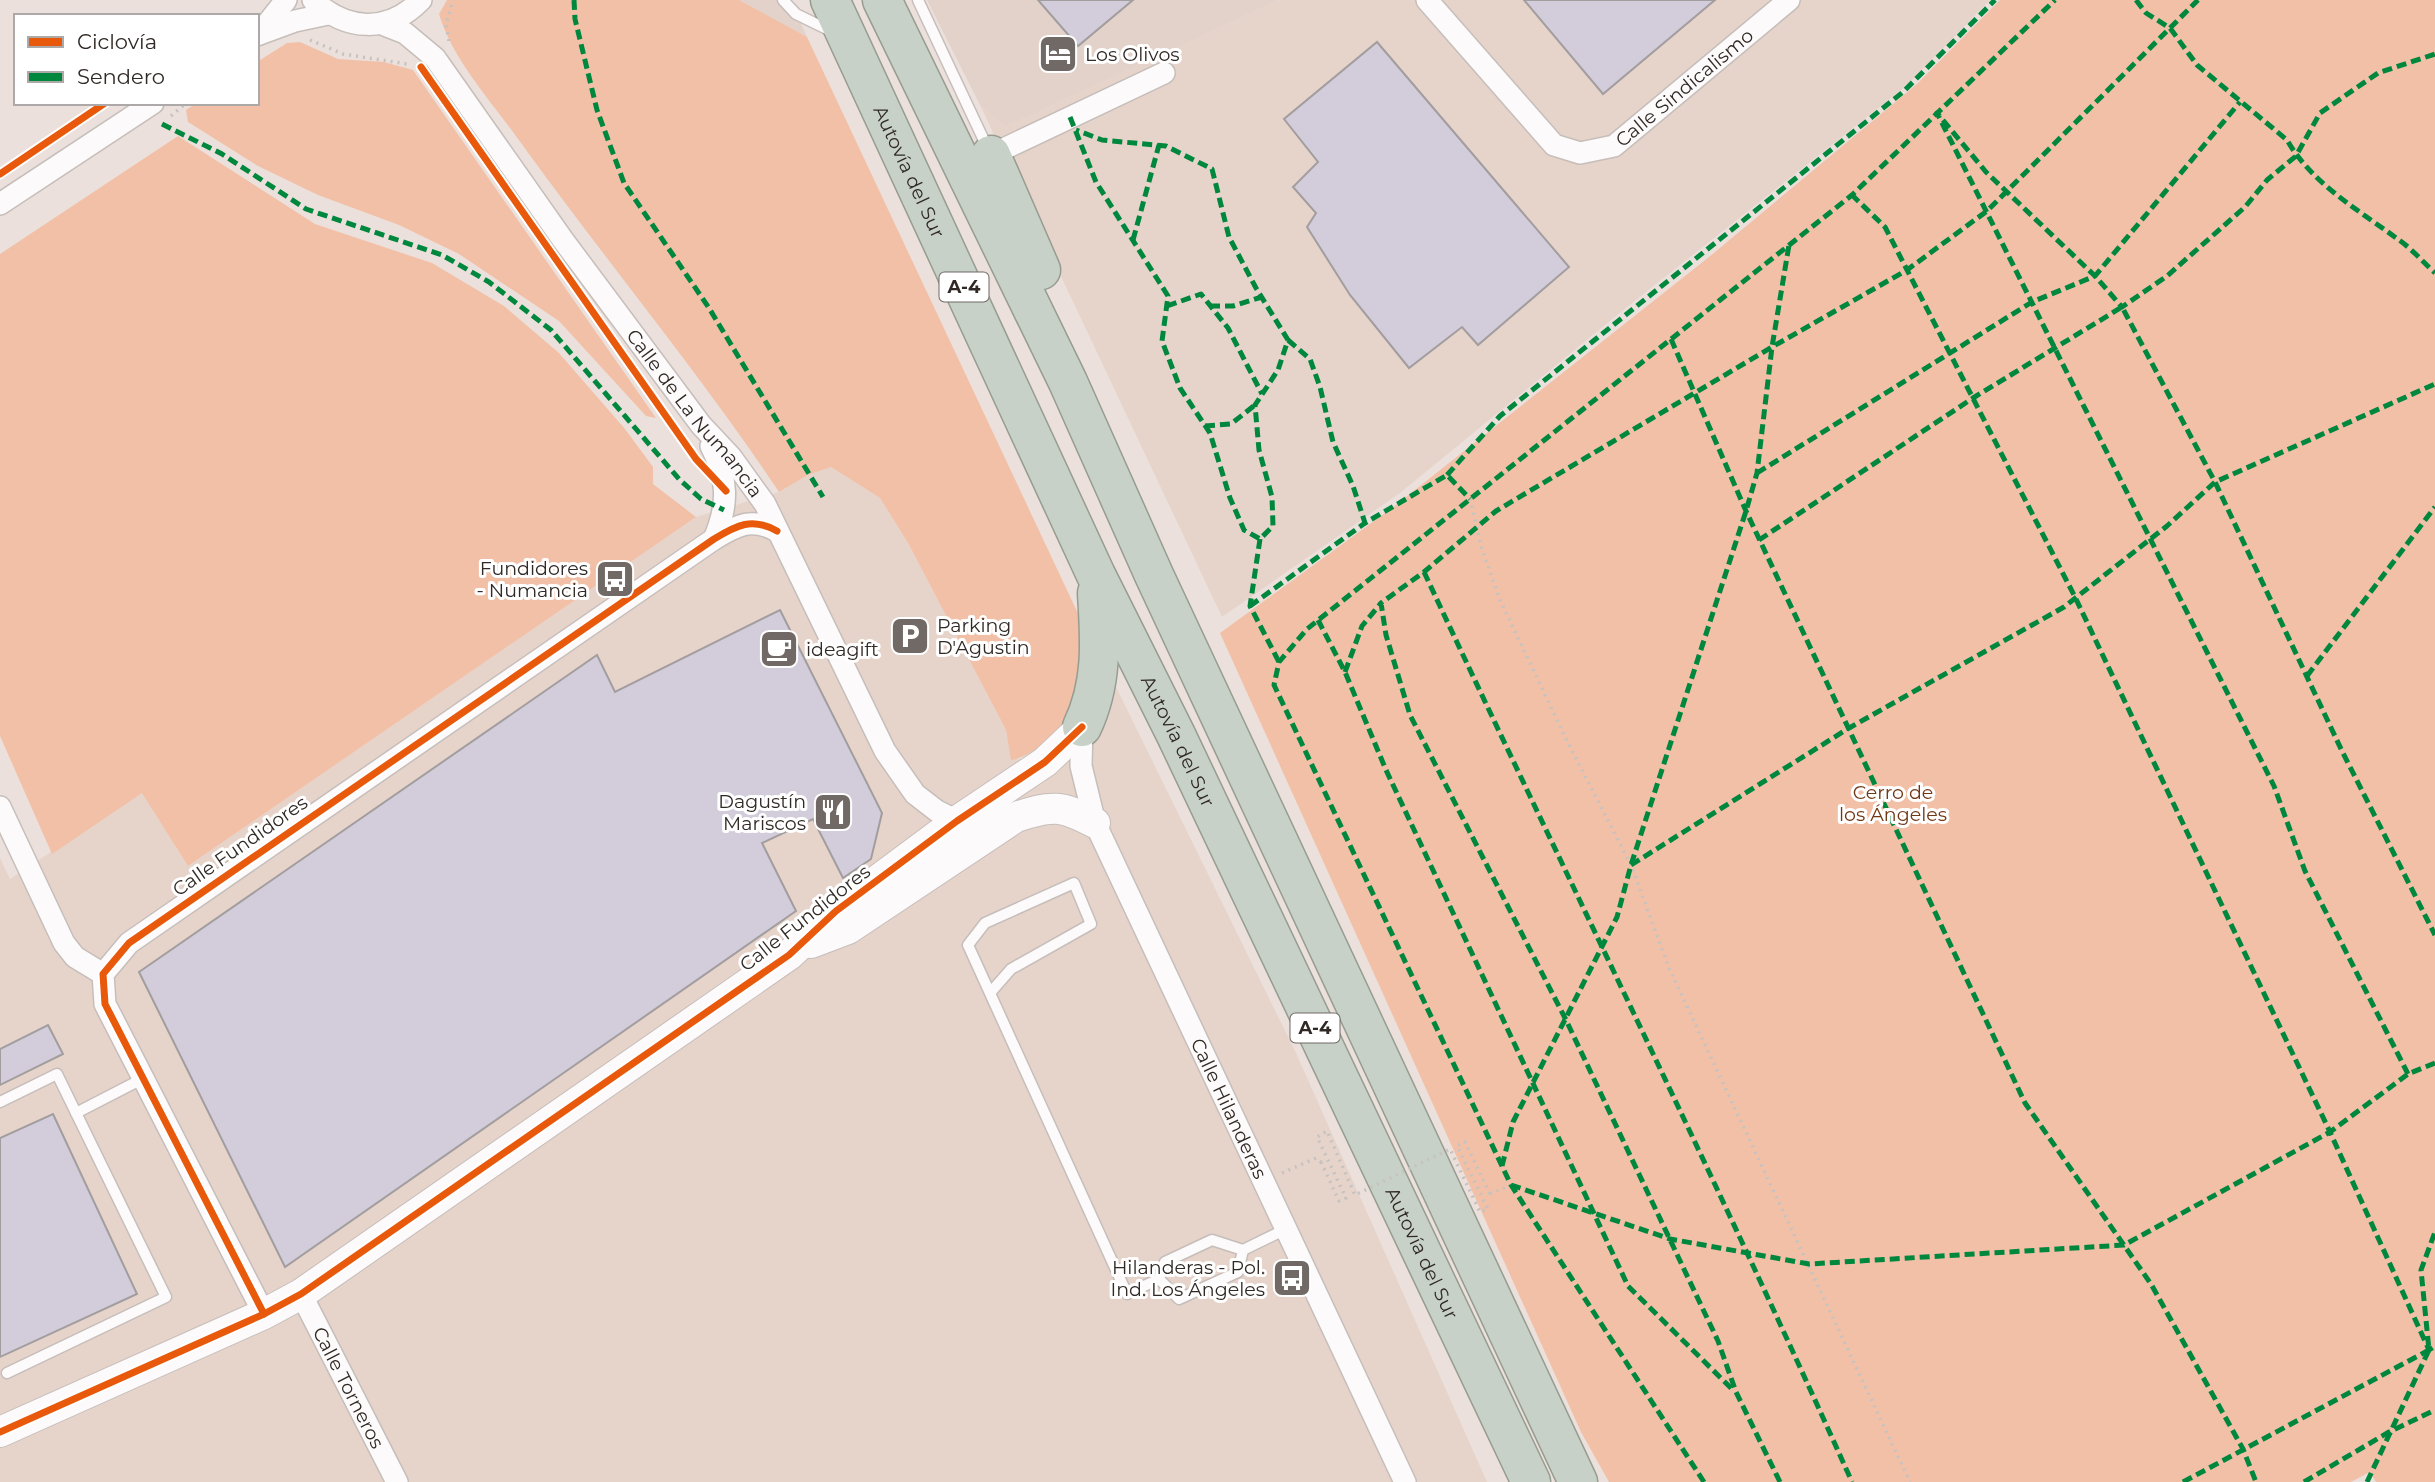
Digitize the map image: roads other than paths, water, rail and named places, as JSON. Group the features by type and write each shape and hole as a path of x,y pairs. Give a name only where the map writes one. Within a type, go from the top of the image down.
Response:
{"highway":[{"name":"Autovía del Sur","path":"830,0 1096,575 1531,1482"},
{"name":"A-4","path":"882,0 1068,382 1154,575 1578,1482"},
{"path":"991,155 1068,332 1068,382"},
{"path":"1082,727 1094,702 1101,662 1096,575"},
{"path":"1548,1417 1593,1482"}],"street":[{"path":"259,33 286,0"},
{"path":"259,34 295,21 320,7 347,23 382,24 410,11 422,0"},
{"name":"Calle de La Numancia","path":"422,0 422,21 428,49"},
{"name":"Calle Sindicalismo","path":"1427,0 1554,145 1580,153 1614,146 1789,0"},
{"name":"Calle de La Numancia","path":"382,24 405,33 428,49 563,240 701,425 732,457 765,504 885,751 915,794 937,811 957,821"},
{"path":"991,155 1164,73"},
{"path":"0,204 150,105"},
{"path":"701,425 721,464 727,487 721,521 714,539"},
{"name":"Calle Fundidores","path":"103,974 129,943 714,539 747,522 763,523 777,531"},
{"name":"Calle Fundidores","path":"0,1432 264,1314 301,1294 798,949 836,911 957,821 1045,762 1082,727"},
{"name":"Calle Hilanderas","path":"1082,727 1081,766 1095,823 1264,1181 1284,1230 1405,1482"},
{"path":"0,807 64,943 75,957 103,974 105,1004 264,1314"},
{"name":"Calle Fundidores","path":"798,949 848,929 914,882 1016,817 1045,807 1067,808 1095,823"},
{"path":"957,821 968,842 966,851"},
{"name":"Calle Torneros","path":"301,1294 397,1482"}],"lane":[{"path":"783,0 796,14 849,40"},
{"path":"918,0 991,155"},
{"path":"990,993 1011,970 1091,924 1074,883 985,923 968,945 1127,1294 1159,1279 1165,1262 1212,1240 1243,1250 1284,1230"},
{"path":"0,1102 57,1074 166,1297 7,1373"},
{"path":"76,1113 142,1080"},
{"path":"1159,1279 1179,1299 1238,1272 1243,1250"}],"place":[{"name":"Los Olivos","path":"1058,54"},
{"name":"Fundidores - Numancia","path":"615,579"},
{"name":"Parking D'Agustin","path":"910,636"},
{"name":"ideagift","path":"779,649"},
{"name":"Dagustín Mariscos","path":"833,812"},
{"name":"Hilanderas - Pol. Ind. Los Ángeles","path":"1292,1278"}],"park label":[{"name":"Cerro de los Ángeles","path":"1893,803"}]}
